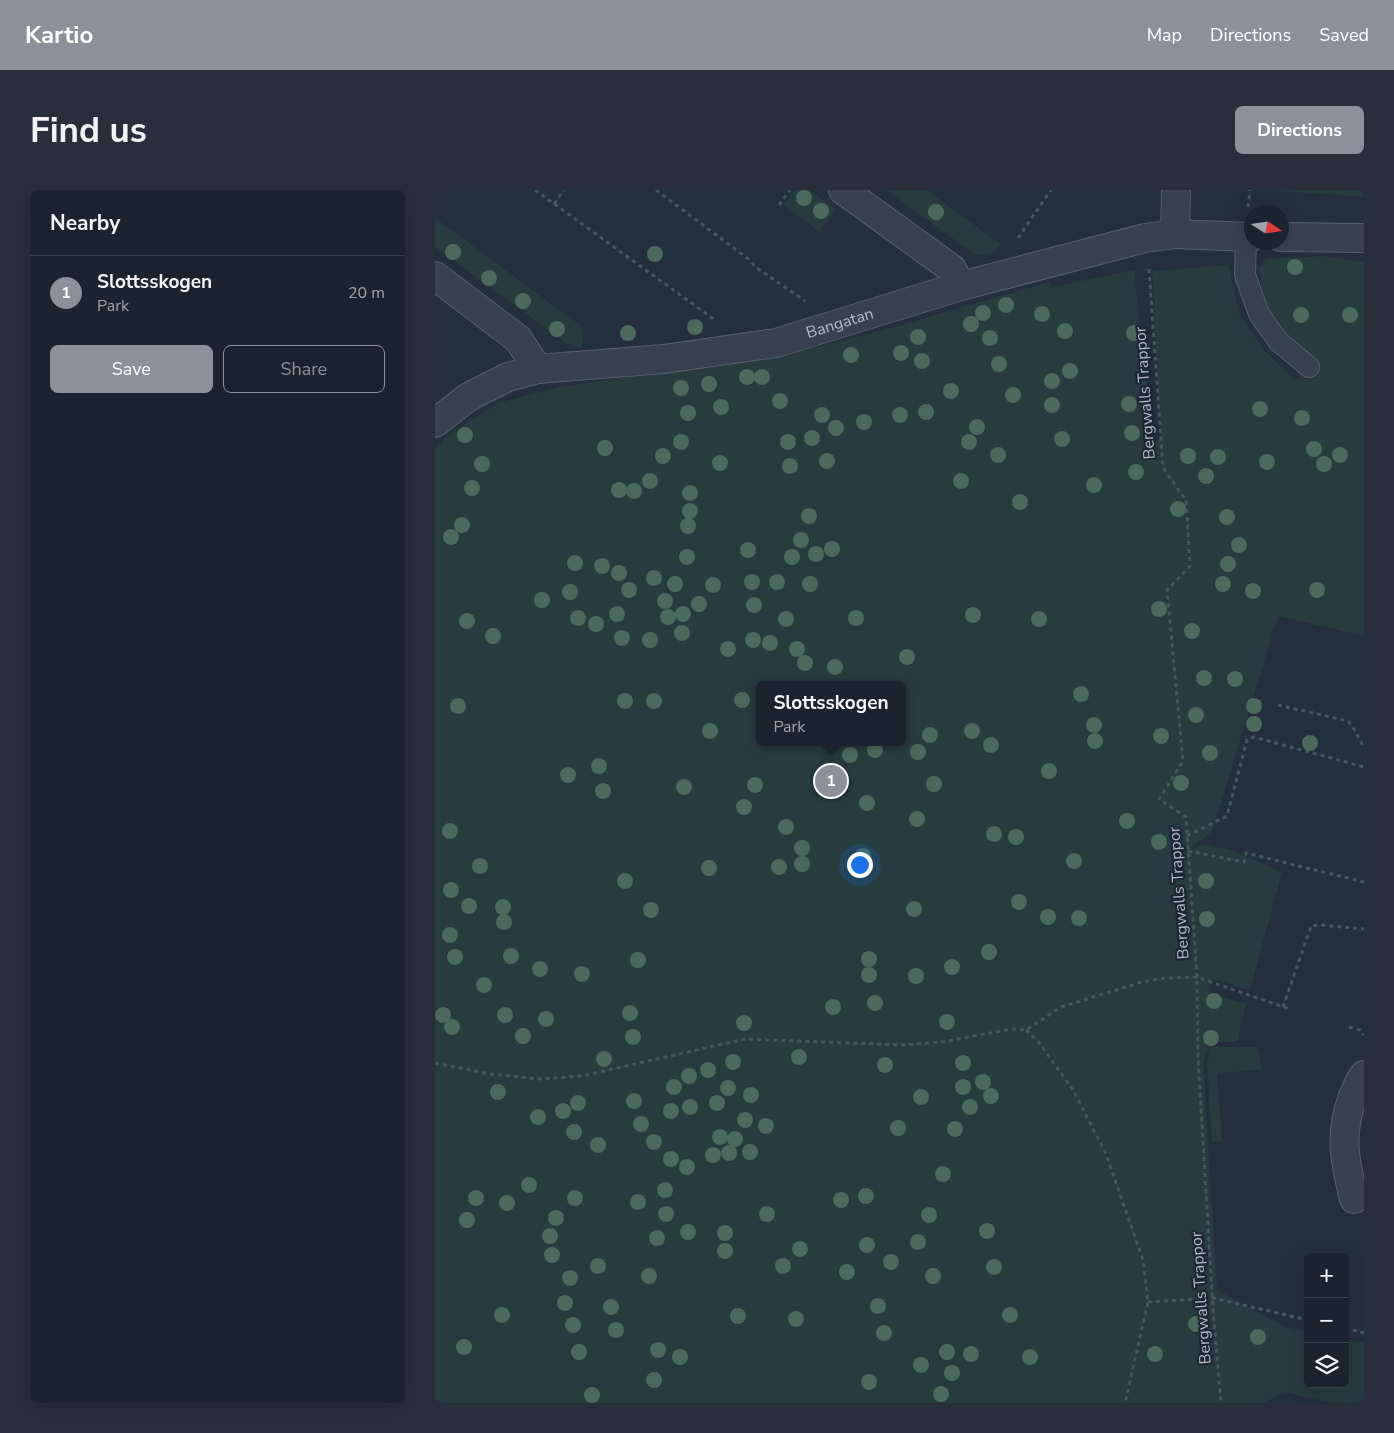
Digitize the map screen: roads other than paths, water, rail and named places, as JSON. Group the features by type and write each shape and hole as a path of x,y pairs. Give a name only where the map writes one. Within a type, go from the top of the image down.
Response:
{"street":[{"path":"843,190 952,269 961,286"},
{"path":"1175,234 1176,190"},
{"name":"Bangatan","path":"435,423 480,390 508,377 538,369 664,359 776,343 961,286 1145,238 1175,234 1244,237"},
{"path":"1289,237 1364,238"},
{"path":"435,276 518,339 538,369"},
{"path":"1354,1199 1346,1167 1343,1142 1348,1110 1359,1081 1364,1075"}],"lane":[{"path":"1248,250 1245,275 1259,314 1278,341 1309,367"}],"place":[{"name":"Slottsskogen","path":"831,781"}]}
